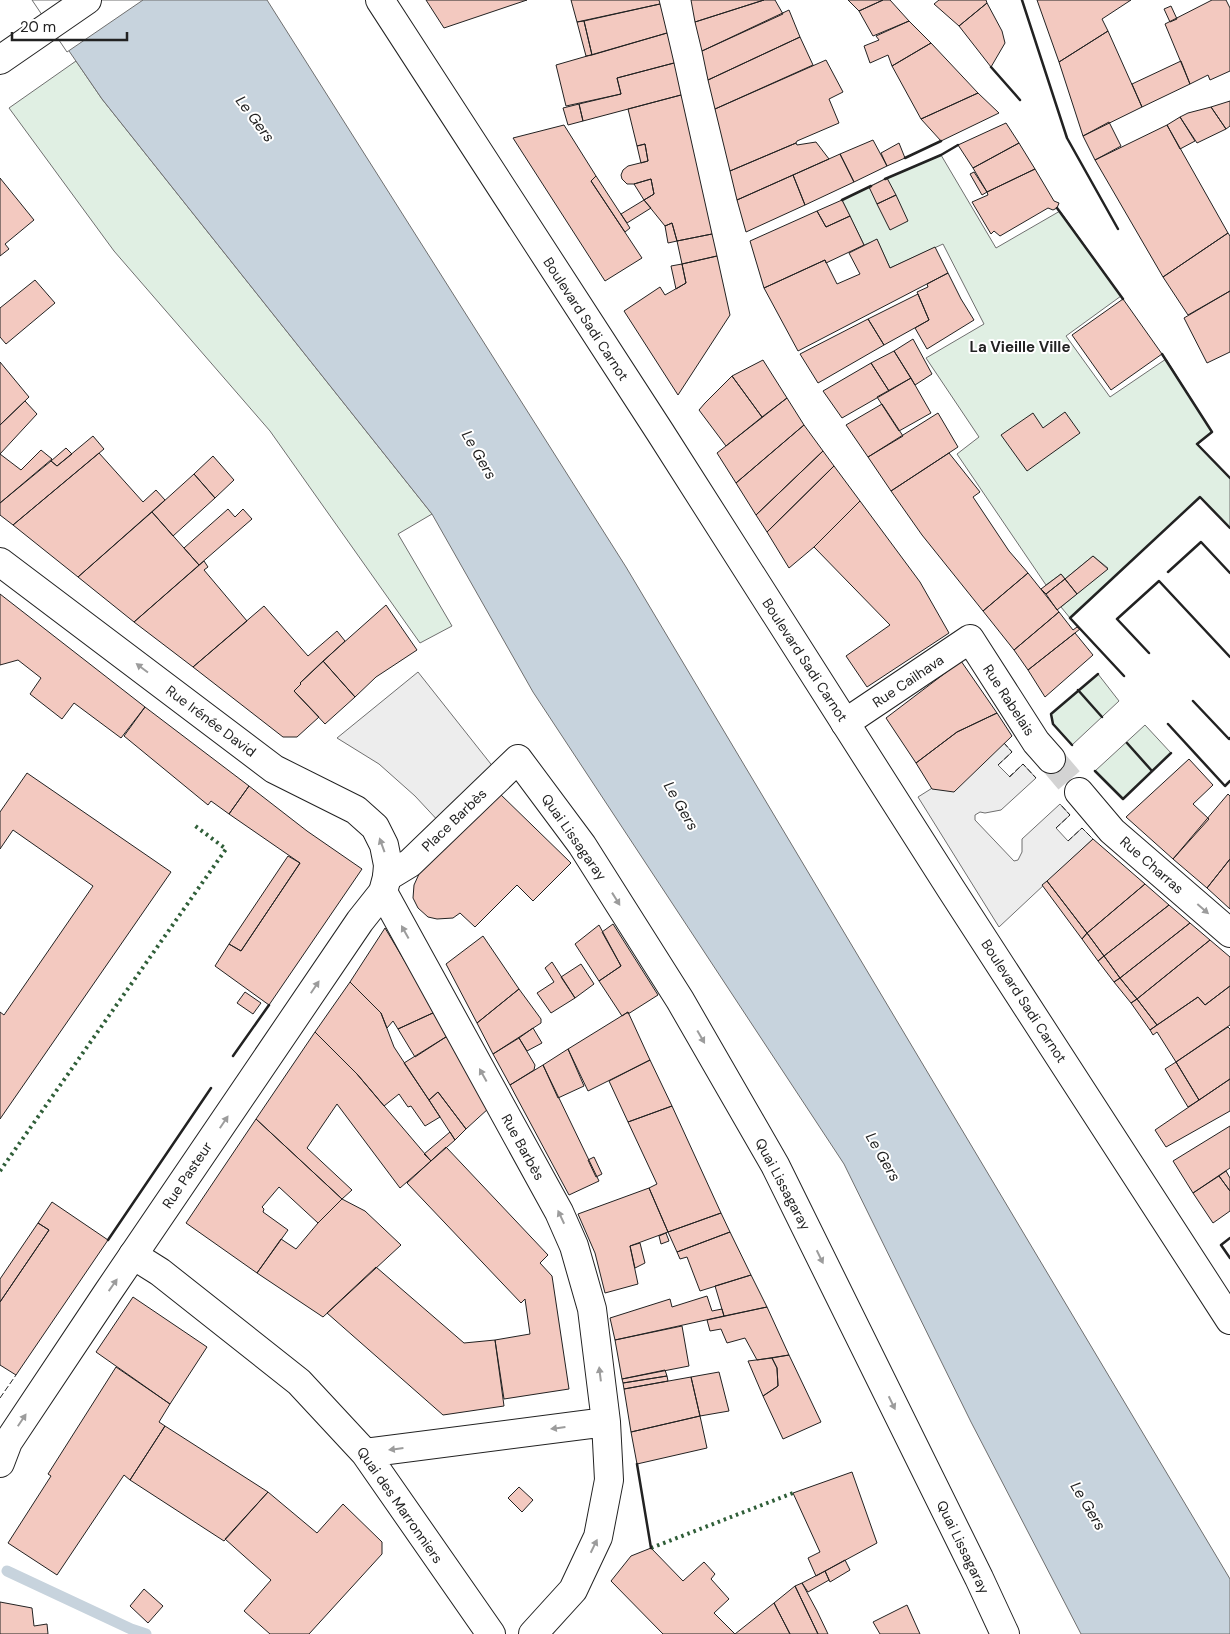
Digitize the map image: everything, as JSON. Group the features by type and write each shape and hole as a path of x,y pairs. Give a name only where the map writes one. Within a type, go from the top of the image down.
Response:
{"street":[{"path":"0,60 87,0"},
{"name":"Boulevard Sadi Carnot","path":"380,0 650,416 845,723 1230,1320"},
{"name":"Rue Irénée David","path":"0,562 274,769 356,810 375,827 384,846 388,865 385,885"},
{"name":"Rue Cailhava","path":"845,723 970,639"},
{"name":"Rue Rabelais","path":"970,639 1036,742 1051,759"},
{"name":"Place Barbès","path":"385,885 518,759"},
{"name":"Quai Lissagaray","path":"518,759 582,845 680,1000 775,1165 1005,1634"},
{"name":"Rue Charras","path":"1079,792 1112,831 1230,932"},
{"name":"Rue Pasteur","path":"3,1452 133,1255 385,885"},
{"name":"Rue Barbès","path":"385,885 559,1212 574,1246 592,1309 606,1422 608,1490 598,1537 573,1590 533,1634"},
{"name":"Quai des Marronniers","path":"133,1255 160,1272 299,1382 365,1453 491,1634"},
{"path":"365,1453 606,1422"}],"green space":[{"path":"76,61 102,99 432,514 398,534 452,626 420,643 270,431 114,251 9,108"},
{"path":"941,155 996,248 1060,211 1121,296 1066,336 1110,397 1166,359 1212,432 1197,445 1230,478 1230,528 1200,497 1070,618 1061,607 1108,568 1093,556 1065,579 1061,574 1046,585 957,454 979,437 926,358 984,324 943,244 890,268 877,240 864,245 842,200"},
{"path":"1098,674 1119,701 1072,745 1053,724 1051,714"},
{"path":"1145,725 1171,753 1123,799 1095,771"}],"shaded area":[{"path":"418,672 494,768 442,825 415,796 379,764 337,738"},
{"path":"1004,743 1012,752 998,765 1010,777 1023,764 1036,778 1001,810 980,812 975,815 975,820 1014,861 1018,860 1022,852 1022,839 1060,804 1070,815 1056,828 1068,841 1082,828 1093,839 999,927 918,797"}],"water":[{"name":"Le Gers","path":"34,0 267,0 626,567 1230,1579 1230,1634 1081,1634 971,1422 844,1164 533,692 432,514 102,99"}],"pier":[{"path":"32,0 143,0 67,52"}],"building":[{"path":"426,0 527,0 444,28"},
{"path":"571,0 659,0 660,4 577,22"},
{"path":"691,0 764,0 695,22"},
{"path":"764,0 775,0 783,14 702,51 695,22"},
{"path":"848,0 883,0 859,11"},
{"path":"883,0 890,0 909,21 873,36 859,11"},
{"path":"939,0 986,0 987,3 959,26 934,4"},
{"path":"1037,0 1131,0 1102,19 1108,31 1059,62"},
{"path":"1212,0 1226,0 1230,8 1230,71 1210,80 1208,75 1190,84 1165,24"},
{"path":"987,3 1002,31 1005,43 991,67 959,26"},
{"path":"660,4 667,33 592,55 584,21"},
{"path":"1171,6 1177,19 1170,22 1164,9"},
{"path":"789,10 800,37 708,80 702,51"},
{"path":"584,21 592,55 586,56 577,22"},
{"path":"909,21 931,43 892,66 888,55 870,63 864,46 879,40 876,36"},
{"path":"1108,31 1142,107 1083,136 1059,62"},
{"path":"667,33 674,63 617,78 621,94 566,106 556,65"},
{"path":"800,37 813,65 715,109 708,80"},
{"path":"931,43 978,93 921,119 892,66"},
{"path":"826,60 843,92 829,99 839,123 730,171 715,109"},
{"path":"1181,61 1190,84 1142,107 1132,84"},
{"path":"674,63 681,95 583,121 579,104 621,94 617,78"},
{"path":"978,93 999,113 941,141 921,119"},
{"path":"681,95 712,234 677,241 672,223 665,226 644,200 654,194 651,179 627,184 621,175 628,166 648,161 645,144 637,146 628,109"},
{"path":"1230,101 1230,126 1226,129 1211,107"},
{"path":"579,104 583,121 568,125 563,108"},
{"path":"1211,107 1226,129 1197,143 1180,117"},
{"path":"1180,117 1195,141 1180,149 1167,125"},
{"path":"1109,122 1121,146 1095,160 1083,136"},
{"path":"1006,123 1019,143 973,168 958,145"},
{"path":"564,125 596,176 591,181 642,258 605,281 513,138"},
{"path":"1167,125 1228,233 1163,277 1095,160"},
{"path":"873,140 887,166 854,182 840,154"},
{"path":"816,142 829,159 737,200 730,171 796,143 797,145"},
{"path":"899,143 905,158 887,166 881,153"},
{"path":"1019,143 1035,169 987,192 973,168"},
{"path":"645,144 648,161 641,163 637,146"},
{"path":"840,154 854,182 805,205 793,175"},
{"path":"1035,169 1054,201 1059,203 1057,208 1053,210 1048,208 1000,236 994,231 991,234 972,202 988,195 987,192"},
{"path":"974,172 987,192 982,195 970,174"},
{"path":"793,175 805,205 746,232 737,200"},
{"path":"596,176 630,228 625,232 591,181"},
{"path":"0,178 34,220 5,244 9,249 0,256"},
{"path":"887,178 896,195 877,204 869,187"},
{"path":"651,179 654,194 644,200 634,184"},
{"path":"896,195 908,221 890,230 877,204"},
{"path":"644,200 651,208 627,223 621,214"},
{"path":"842,200 850,216 826,227 817,211"},
{"path":"817,211 826,227 850,216 864,245 826,263 825,260 764,288 750,241"},
{"path":"672,223 677,241 668,243 665,226"},
{"path":"1228,233 1230,236 1230,291 1188,315 1163,277"},
{"path":"712,234 717,256 682,264 677,241"},
{"path":"877,239 890,268 935,247 948,273 798,351 764,288 825,260 837,284 860,274 849,253"},
{"path":"717,256 730,315 678,395 624,311 660,287 665,295 686,283 682,264"},
{"path":"682,264 686,283 676,289 671,266"},
{"path":"948,273 974,320 927,349 915,328 929,320 917,292 928,287 927,284"},
{"path":"35,280 55,303 6,344 0,337 0,308"},
{"path":"1230,291 1230,352 1207,363 1184,318"},
{"path":"918,294 929,320 884,345 868,319"},
{"path":"1123,299 1162,354 1111,390 1072,335"},
{"path":"868,319 884,345 818,383 800,354"},
{"path":"913,339 932,374 915,385 894,351"},
{"path":"894,351 911,378 889,391 871,363"},
{"path":"763,360 787,398 762,417 732,376"},
{"path":"0,362 29,397 0,425"},
{"path":"871,363 889,391 842,418 823,391"},
{"path":"732,376 762,417 726,446 699,410"},
{"path":"911,378 931,413 899,431 877,397"},
{"path":"787,398 804,425 736,483 717,453"},
{"path":"25,401 37,414 0,454 0,425"},
{"path":"882,404 903,436 868,457 846,425"},
{"path":"1065,412 1080,433 1027,471 1001,435 1033,413 1043,428"},
{"path":"938,413 958,447 891,491 868,457"},
{"path":"804,425 823,451 756,515 736,483"},
{"path":"93,436 104,449 13,525 0,515 0,503 51,461 57,466"},
{"path":"66,448 72,454 57,466 51,461"},
{"path":"41,450 52,459 0,503 0,454 21,470"},
{"path":"823,451 834,466 767,532 756,515"},
{"path":"99,453 143,502 156,490 165,500 78,577 13,525"},
{"path":"949,453 980,492 973,497 1009,551 1028,573 983,611 922,535 891,491"},
{"path":"213,456 234,480 215,498 194,474"},
{"path":"834,466 860,501 814,547 789,568 767,532"},
{"path":"194,474 215,498 173,536 152,512"},
{"path":"860,501 920,582 949,633 867,687 846,656 890,625 814,547"},
{"path":"228,509 235,517 243,509 252,519 199,565 184,548"},
{"path":"152,512 199,565 134,622 78,577"},
{"path":"1093,556 1108,569 1077,594 1065,579"},
{"path":"204,561 208,567 204,570 247,621 193,667 134,622"},
{"path":"1028,573 1059,612 1014,650 983,611"},
{"path":"1061,574 1065,579 1046,594 1041,589"},
{"path":"1065,579 1077,594 1057,610 1046,594"},
{"path":"0,594 145,707 121,738 74,703 62,719 30,694 41,678 18,660 0,665"},
{"path":"386,605 417,650 376,677 355,697 323,661"},
{"path":"264,606 308,656 337,631 345,641 300,683 294,691 319,717 297,737 283,737 193,667"},
{"path":"1059,612 1073,630 1077,627 1080,629 1028,670 1014,650"},
{"path":"1075,633 1093,655 1045,697 1028,670"},
{"path":"323,661 355,697 325,724 294,691"},
{"path":"961,661 997,713 957,732 916,763 886,718"},
{"path":"145,707 249,786 229,814 211,801 208,805 124,736"},
{"path":"997,713 1012,736 954,792 932,789 916,763 957,732"},
{"path":"1189,759 1213,785 1193,804 1209,819 1173,859 1126,817"},
{"path":"27,773 171,872 0,1119 0,1012 4,1015 93,886 13,830 0,849 0,812"},
{"path":"249,786 307,831 362,869 269,1005 215,966 229,944 241,951 300,863 229,814"},
{"path":"498,792 571,863 533,901 517,885 475,927 460,913 453,918 437,919 428,917 418,908 413,898 414,885 419,874"},
{"path":"1228,794 1230,796 1230,859 1207,888 1173,859"},
{"path":"1093,839 1145,884 1087,933 1047,881"},
{"path":"288,856 300,863 241,951 229,944"},
{"path":"1230,859 1230,909 1207,888"},
{"path":"1047,881 1087,933 1082,939 1042,885"},
{"path":"1145,884 1169,905 1104,956 1087,933"},
{"path":"1169,905 1190,923 1120,978 1104,956"},
{"path":"1190,923 1210,940 1137,999 1120,978"},
{"path":"613,924 658,995 622,1016 599,981 621,966 602,932"},
{"path":"599,925 621,966 599,981 575,944"},
{"path":"385,928 435,1012 398,1029 393,1021 387,1028 381,1013 350,982"},
{"path":"1087,933 1104,956 1098,961 1082,939"},
{"path":"483,936 519,989 477,1023 446,964"},
{"path":"1210,940 1230,957 1230,986 1205,1005 1198,997 1157,1025 1137,999"},
{"path":"1104,956 1120,978 1114,982 1098,961"},
{"path":"552,962 575,998 551,1013 537,993 554,982 545,968"},
{"path":"581,964 594,984 575,998 561,977"},
{"path":"1120,978 1137,999 1131,1003 1114,982"},
{"path":"350,982 381,1013 394,1047 440,1117 425,1126 411,1106 408,1107 399,1094 384,1106 357,1074 315,1032"},
{"path":"1230,986 1230,1025 1176,1062 1157,1032 1153,1035 1150,1030 1198,997 1205,1005"},
{"path":"519,989 541,1019 541,1023 493,1054 477,1023"},
{"path":"245,992 261,1003 253,1014 237,1003"},
{"path":"1137,999 1157,1025 1150,1030 1131,1003"},
{"path":"435,1012 449,1035 415,1057 398,1029"},
{"path":"628,1012 650,1060 588,1091 568,1049"},
{"path":"1228,1027 1230,1029 1230,1079 1199,1100 1176,1062"},
{"path":"533,1028 542,1043 527,1051 519,1038"},
{"path":"315,1032 357,1074 431,1161 400,1188 337,1104 307,1148 352,1190 342,1199 256,1119"},
{"path":"449,1035 489,1108 466,1129 438,1092 429,1100 404,1063"},
{"path":"519,1038 535,1065 534,1070 510,1085 493,1054"},
{"path":"568,1049 584,1086 558,1098 543,1065"},
{"path":"650,1060 672,1106 628,1122 609,1081"},
{"path":"1176,1062 1199,1100 1188,1107 1165,1069"},
{"path":"543,1065 599,1181 569,1195 510,1085"},
{"path":"1230,1079 1230,1111 1166,1147 1155,1130"},
{"path":"438,1092 466,1129 455,1140 429,1100"},
{"path":"672,1106 721,1213 668,1232 649,1188 657,1184 628,1122"},
{"path":"256,1119 342,1199 318,1223 279,1187 262,1207 264,1209 263,1212 288,1230 257,1273 186,1223"},
{"path":"1230,1126 1230,1168 1193,1193 1173,1161"},
{"path":"450,1132 455,1140 431,1161 424,1154"},
{"path":"446,1147 548,1255 540,1263 552,1276 569,1389 504,1399 495,1340 530,1334 525,1299 521,1303 407,1183"},
{"path":"594,1157 602,1174 596,1177 588,1160"},
{"path":"1226,1171 1230,1178 1230,1191 1219,1176"},
{"path":"1219,1176 1230,1191 1230,1211 1213,1223 1193,1193"},
{"path":"649,1188 668,1232 630,1246 638,1284 605,1293 595,1253 578,1214"},
{"path":"342,1199 365,1211 401,1245 323,1317 257,1273 281,1239 296,1249"},
{"path":"52,1202 108,1240 16,1375 0,1365 0,1302 49,1230 38,1223"},
{"path":"721,1213 730,1232 677,1252 668,1232"},
{"path":"38,1223 49,1230 0,1302 0,1279"},
{"path":"730,1232 751,1275 700,1291 687,1257 680,1259 677,1252"},
{"path":"666,1233 669,1241 661,1244 659,1236"},
{"path":"640,1243 645,1263 635,1268 630,1246"},
{"path":"376,1267 464,1343 495,1340 504,1406 443,1415 327,1313"},
{"path":"751,1275 767,1307 724,1316 715,1286"},
{"path":"707,1296 712,1311 722,1309 724,1316 615,1340 610,1318 670,1299 672,1307"},
{"path":"133,1297 207,1347 170,1404 96,1352"},
{"path":"767,1307 789,1355 757,1360 745,1338 727,1343 721,1329 710,1331 707,1320"},
{"path":"682,1326 689,1366 622,1379 615,1340"},
{"path":"789,1355 821,1422 783,1439 763,1396 778,1386 777,1368 772,1358"},
{"path":"772,1358 777,1368 778,1386 763,1396 748,1361"},
{"path":"116,1367 170,1404 159,1422 165,1426 130,1480 124,1475 57,1575 8,1543 51,1476 48,1474"},
{"path":"665,1370 667,1376 623,1383 622,1379"},
{"path":"719,1372 729,1411 700,1416 691,1377"},
{"path":"667,1376 668,1381 624,1389 623,1383"},
{"path":"691,1377 700,1416 631,1432 624,1389"},
{"path":"700,1416 707,1448 637,1464 631,1432"},
{"path":"165,1426 268,1492 224,1541 130,1480"},
{"path":"852,1472 877,1543 816,1576 808,1558 820,1552 793,1493"},
{"path":"519,1487 533,1500 522,1512 508,1498"},
{"path":"268,1492 317,1533 343,1504 382,1542 382,1554 309,1634 270,1634 244,1611 271,1580 225,1539"},
{"path":"651,1548 683,1581 704,1562 715,1574 711,1579 729,1599 714,1613 735,1634 663,1634 611,1581 631,1556"},
{"path":"845,1560 850,1570 830,1582 825,1571"},
{"path":"825,1571 829,1580 808,1592 802,1583"},
{"path":"802,1583 828,1634 818,1634 795,1586"},
{"path":"795,1586 818,1634 790,1634 774,1603"},
{"path":"144,1589 163,1606 148,1623 130,1606"},
{"path":"0,1602 32,1608 34,1626 47,1624 48,1634 0,1634"},
{"path":"774,1603 790,1634 735,1634"},
{"path":"907,1605 920,1634 880,1634 873,1622"}],"waterway":[{"path":"7,1571 131,1629 146,1634"}],"tunnel":[{"path":"1051,759 1079,792"}],"hedge":[{"path":"0,1171 226,849 194,825"},
{"path":"651,1548 793,1493"}],"fence":[{"path":"998,765 1012,752 1004,743"},
{"path":"1009,777 1023,764 1036,778"},
{"path":"1056,828 1070,815 1060,804"},
{"path":"1068,841 1082,828 1093,839"},
{"path":"0,1398 16,1375"}],"wall":[{"path":"1022,0 1067,138 1118,229"},
{"path":"991,67 1020,100"},
{"path":"905,158 941,141"},
{"path":"885,179 941,155 958,145"},
{"path":"842,200 871,186"},
{"path":"1057,208 1123,299"},
{"path":"1162,354 1212,432 1197,444 1230,478"},
{"path":"1124,676 1070,618 1200,497 1230,528"},
{"path":"1168,572 1201,542 1230,573"},
{"path":"1149,653 1117,619 1159,581 1230,657"},
{"path":"1072,745 1053,724 1051,714 1098,674"},
{"path":"1078,690 1102,717"},
{"path":"1193,701 1230,738"},
{"path":"1168,724 1225,786 1230,781"},
{"path":"1127,743 1152,771"},
{"path":"1095,771 1123,799 1171,753"},
{"path":"233,1056 269,1005"},
{"path":"108,1240 211,1088"},
{"path":"1230,1238 1221,1245 1230,1258"},
{"path":"637,1464 651,1548"}],"district":[{"name":"La Vieille Ville","path":"1020,347"}]}
